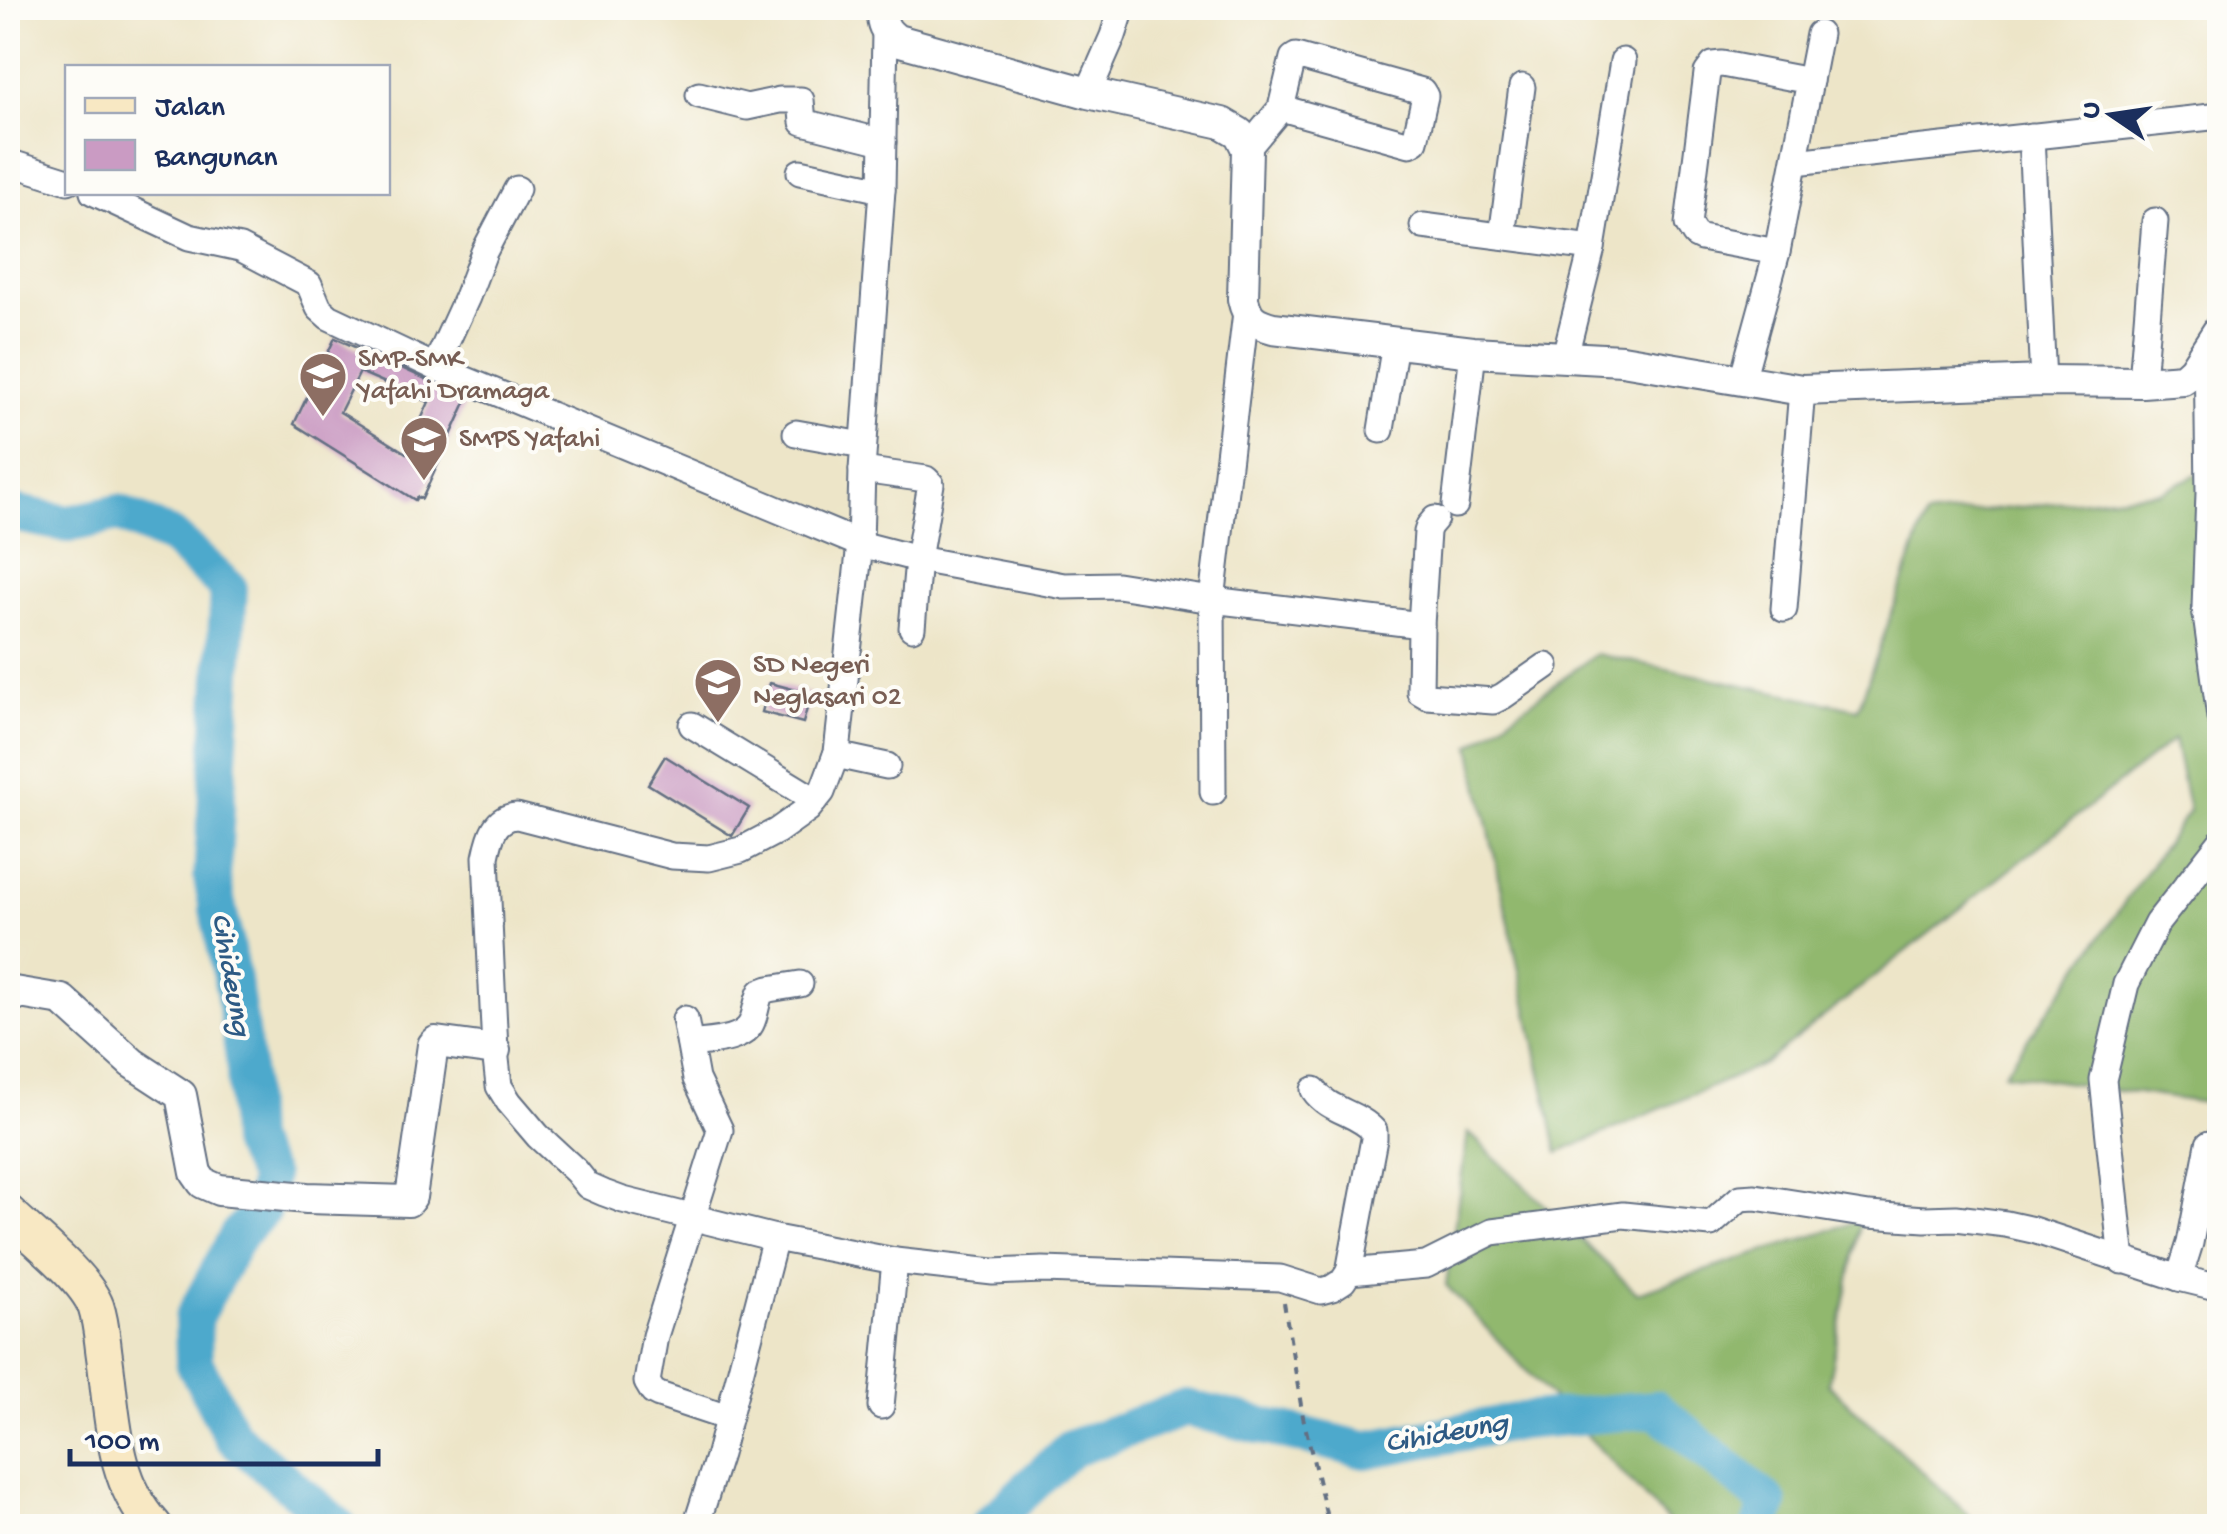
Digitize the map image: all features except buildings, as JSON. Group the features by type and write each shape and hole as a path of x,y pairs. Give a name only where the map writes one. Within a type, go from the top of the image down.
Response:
{"main road":[{"path":"8,1213 81,1283 96,1306 118,1455 132,1496 154,1526"}],"street":[{"path":"1088,93 1122,8"},
{"path":"884,20 897,40 912,46 1088,93 1222,123 1239,132 1247,149 1243,299 1251,320 1273,328 1473,352 1653,364 1802,390 2183,378 2214,337"},
{"path":"884,20 882,190 862,458 860,544 836,754 830,774 815,800 778,832 741,850 709,858 672,856 518,816 500,821 489,841 486,857 499,1086 538,1136 588,1186 624,1200 775,1238 895,1261 993,1272 1043,1270 1280,1278 1321,1292 1342,1282 1348,1272 1374,1131 1366,1122 1326,1103 1314,1090"},
{"path":"1742,380 1776,252 1818,34"},
{"path":"1247,149 1281,108 1296,56 1422,91 1425,96 1415,141 1410,144 1281,108"},
{"path":"1565,356 1592,248 1623,61"},
{"path":"1776,252 1701,238 1690,230 1707,72 1713,65 1722,64 1810,81"},
{"path":"1502,236 1522,86"},
{"path":"699,96 747,107 801,100 803,122 883,142"},
{"path":"1794,162 2220,116"},
{"path":"2031,136 2043,380"},
{"path":"8,162 65,180"},
{"path":"800,172 882,190"},
{"path":"434,367 468,297 484,252 517,189"},
{"path":"99,195 189,237 240,248 309,284 319,308 329,317 434,367 860,544 1064,586 1110,584 1421,625"},
{"path":"2142,382 2156,220"},
{"path":"1422,226 1592,248"},
{"path":"1213,792 1212,600 1246,312"},
{"path":"2214,337 2205,608 2220,717"},
{"path":"1381,430 1395,343"},
{"path":"1473,352 1445,512 1428,528 1420,689 1424,695 1494,701 1546,666"},
{"path":"1784,609 1802,390"},
{"path":"796,433 929,481 912,628"},
{"path":"692,725 815,800"},
{"path":"836,754 887,766"},
{"path":"2122,1261 2103,1080 2126,984 2157,923 2220,843"},
{"path":"728,1418 659,1395 647,1382 655,1336 720,1130 696,1079 687,1031 734,1037 742,1034 750,1025 760,992 800,984"},
{"path":"8,991 62,1000 132,1063 181,1095 196,1173 203,1182 219,1190 408,1201 434,1045 436,1042 495,1050"},
{"path":"2179,1278 2190,1243 2209,1144"},
{"path":"1348,1272 1426,1265 1492,1232 1623,1216 1711,1224 1734,1202 1747,1196 1882,1216 2006,1224 2220,1288"},
{"path":"696,1526 775,1238"},
{"path":"881,1406 895,1261"}],"path":[{"path":"1280,1278 1303,1417 1328,1526"}],"green space":[{"path":"2219,463 2219,1105 2004,1073 2189,811 2174,739 1764,1064 1558,1153 1471,746 1596,654 1858,709 1926,517 2161,492"},
{"path":"1468,1132 1637,1293 1861,1220 1828,1384 1980,1526 1672,1526 1446,1285"}],"waterway":[{"name":"Cihideung","path":"8,512 68,524 118,513 173,538 229,589 212,878 245,1065 248,1142 268,1177 262,1210 238,1235 193,1319 194,1362 232,1436 338,1526"},
{"name":"Cihideung","path":"988,1526 1070,1449 1186,1408 1365,1450 1521,1421 1656,1409 1769,1503 1761,1526"}],"place":[{"name":"SMP-SMK Yafahi Dramaga","path":"323,418"},
{"name":"SMPS Yafahi","path":"424,482"},
{"name":"SD Negeri Neglasari 02","path":"718,724"}]}
